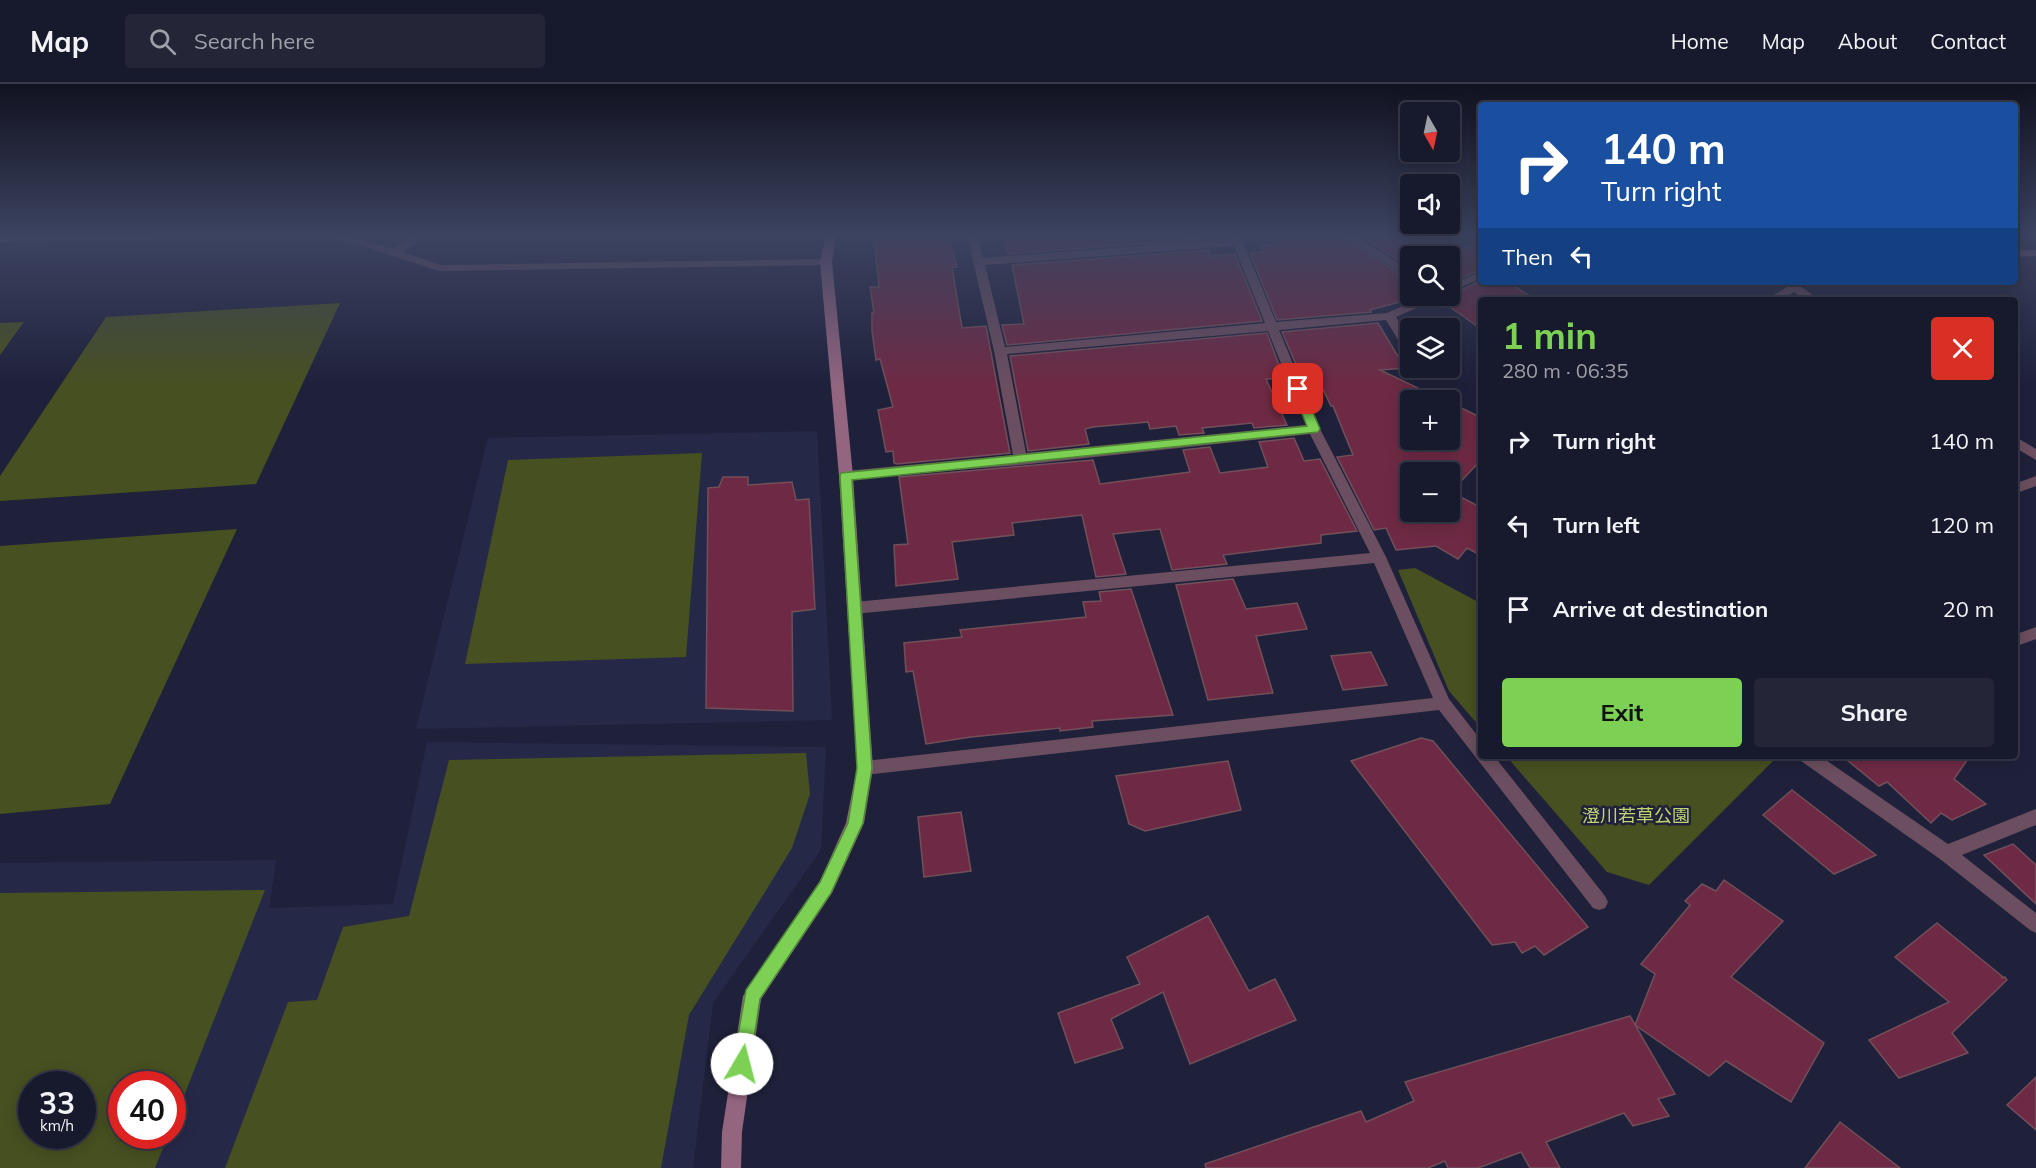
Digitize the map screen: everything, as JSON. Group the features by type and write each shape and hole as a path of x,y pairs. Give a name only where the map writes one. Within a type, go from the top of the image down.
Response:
{"street":[{"path":"731,1168 732,1132 752,996 826,887 855,823 865,768 846,476 828,286"},
{"path":"985,286 1021,460"},
{"path":"1256,286 1314,429 1379,557 1443,703 1478,748"},
{"path":"1776,297 1790,286"},
{"path":"1792,286 1809,297"},
{"path":"1000,351 1389,316 1412,306"},
{"path":"1389,316 1400,334"},
{"path":"846,476 1314,429"},
{"path":"2018,443 2036,455"},
{"path":"2018,488 2036,481"},
{"path":"854,608 1379,557"},
{"path":"2018,640 2036,633"},
{"path":"865,768 1443,703"},
{"path":"1487,759 1599,902"},
{"path":"1811,759 1946,853 2036,924"},
{"path":"1946,853 2036,817"}],"shaded area":[{"path":"817,431 832,720 416,729 488,438"},
{"path":"427,742 826,747 821,850 713,1003 693,1168 0,1168 0,863 276,860 269,908 393,904"}],"green space":[{"path":"340,303 256,484 0,501 0,476 106,317"},
{"path":"24,322 0,355 0,323"},
{"path":"702,453 686,657 465,664 508,460"},
{"path":"237,529 110,804 0,814 0,546"},
{"path":"1415,568 1478,602 1478,725 1449,691 1398,570"},
{"path":"806,753 810,794 792,848 689,1015 661,1168 225,1168 288,1002 317,1000 343,927 409,916 449,760"},
{"name":"澄川若草公園","path":"1509,759 1769,759 1773,761 1649,885 1607,872"},
{"path":"265,890 186,1091 186,1071 108,1071 108,1149 163,1149 155,1168 0,1168 0,893"}],"building":[{"path":"955,286 962,328 986,326 1010,453 894,463 893,451 886,452 878,410 893,407 880,359 876,360 872,331 872,313 874,313 870,287"},
{"path":"1016,286 1248,286 1262,321 1007,345 1002,325 1024,324"},
{"path":"1263,286 1400,286 1400,302 1370,310 1371,312 1277,320"},
{"path":"1471,286 1514,286 1531,297 1478,297 1478,327 1449,306 1460,306 1460,291"},
{"path":"1378,323 1400,360 1400,368 1380,370 1419,390 1400,390 1400,450 1460,450 1460,407 1478,416 1478,463 1460,482 1460,462 1400,462 1400,522 1460,522 1460,497 1478,506 1478,554 1467,548 1458,559 1436,546 1396,550 1386,528 1374,530 1337,457 1353,455 1333,406 1316,375 1301,376 1282,332"},
{"path":"1267,333 1284,378 1266,379 1287,425 1254,428 1252,423 1202,428 1204,433 1179,435 1176,426 1150,429 1148,422 1093,427 1085,429 1089,444 1028,451 1010,356"},
{"path":"1294,438 1304,461 1320,459 1357,531 1321,535 1321,543 1223,555 1227,564 1172,570 1160,529 1113,534 1126,574 1096,577 1082,515 1012,523 1014,535 952,542 958,579 896,586 894,545 908,544 899,477 1093,460 1100,484 1190,472 1183,450 1210,447 1220,473 1268,467 1259,442"},
{"path":"723,477 748,477 748,485 792,482 796,500 809,499 815,609 792,612 793,711 706,708 708,488 719,487"},
{"path":"1233,579 1246,609 1297,603 1307,629 1256,636 1273,693 1208,700 1176,585"},
{"path":"1131,589 1173,715 1092,721 1093,727 971,737 926,744 913,671 906,672 904,643 962,637 960,630 1086,617 1083,602 1101,601 1099,592"},
{"path":"1371,652 1387,685 1343,690 1331,656"},
{"path":"1421,738 1433,741 1588,927 1544,955 1535,946 1522,953 1515,942 1492,945 1351,761"},
{"path":"1846,759 1968,759 1954,779 1986,804 1952,820 1941,813 1931,823 1887,782 1879,786"},
{"path":"1228,761 1241,810 1145,831 1129,824 1116,776"},
{"path":"1792,790 1876,855 1834,874 1763,815"},
{"path":"961,812 971,871 924,877 918,817"},
{"path":"2013,844 2036,865 2036,904 1984,855"},
{"path":"1724,880 1783,921 1731,977 1824,1043 1791,1102 1726,1061 1709,1076 1635,1025 1655,974 1641,964 1690,905 1685,901 1702,884 1716,891"},
{"path":"1208,916 1249,991 1275,979 1296,1020 1190,1064 1163,992 1111,1019 1123,1048 1075,1063 1058,1013 1140,984 1127,957"},
{"path":"1937,923 2003,977 2001,978 2005,977 2007,980 1952,1033 1968,1053 1899,1078 1869,1040 1949,1002 1895,957"},
{"path":"1630,1016 1675,1094 1658,1099 1669,1116 1633,1126 1624,1113 1546,1142 1560,1168 1530,1168 1521,1152 1478,1168 1448,1168 1445,1161 1428,1168 1206,1168 1205,1164 1361,1111 1366,1122 1414,1101 1405,1082"},
{"path":"2036,1077 2036,1130 2007,1105"},
{"path":"1840,1122 1900,1168 1805,1168"}],"route":[{"path":"742,1064 752,996 826,887 855,823 865,768 846,476 1314,429 1298,389"}]}
